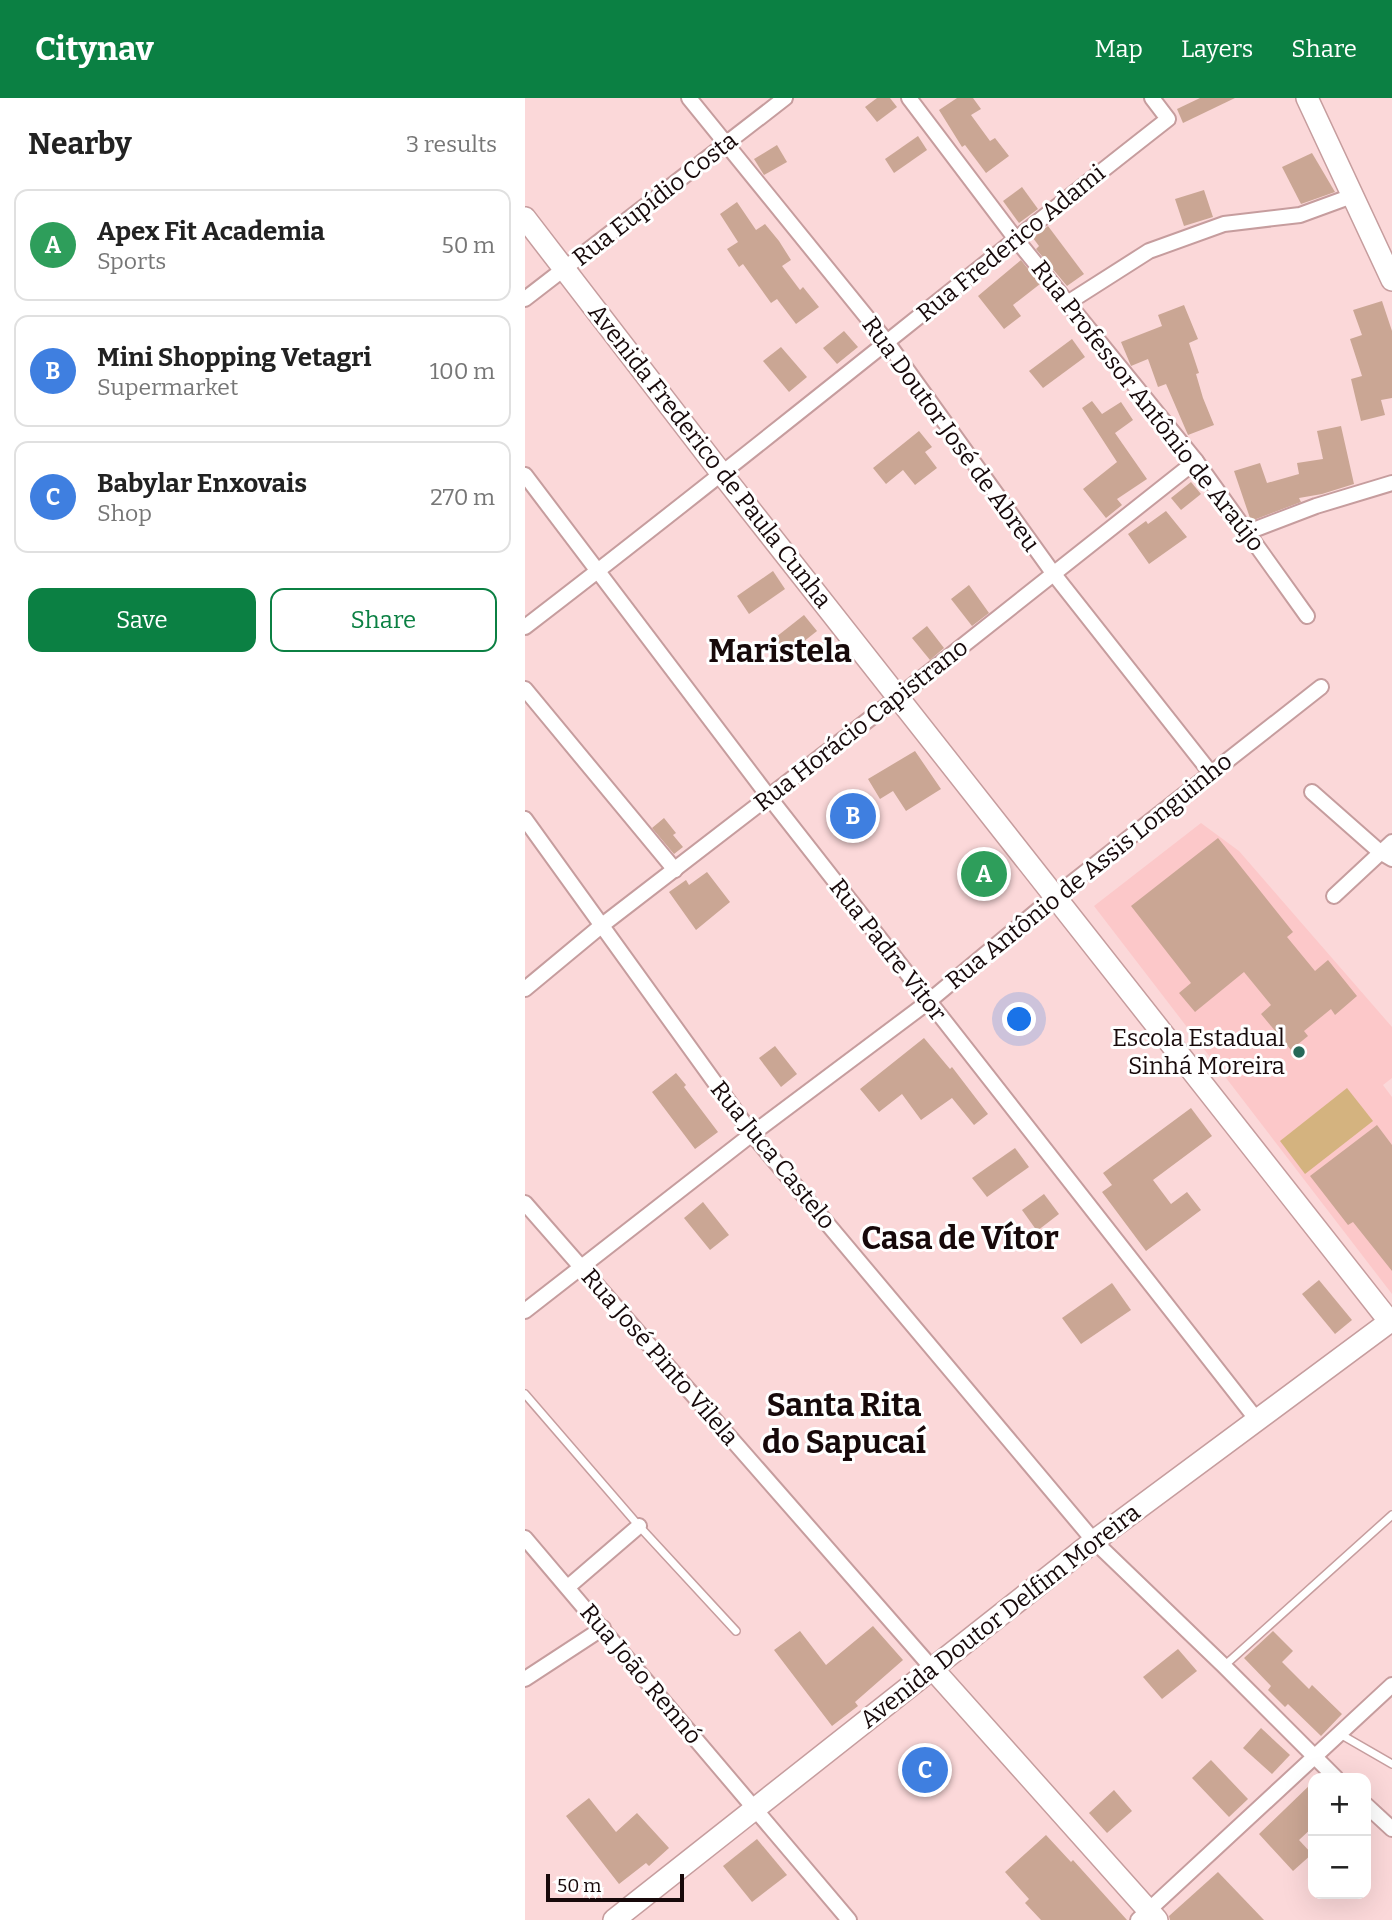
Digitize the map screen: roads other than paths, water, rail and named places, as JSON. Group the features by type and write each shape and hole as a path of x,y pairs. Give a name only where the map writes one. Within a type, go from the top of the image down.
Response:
{"main road":[{"path":"1307,98 1392,280"},
{"name":"Avenida Frederico de Paula Cunha","path":"525,218 722,474 1391,1322"},
{"name":"Avenida Doutor Delfim Moreira","path":"614,1920 1094,1541 1391,1322"},
{"path":"933,1668 1148,1917"}],"street":[{"name":"Rua Doutor José de Abreu","path":"689,98 887,342 1053,573 1210,772"},
{"name":"Rua Eupídio Costa","path":"525,299 785,98"},
{"name":"Rua Professor Antônio de Araújo","path":"909,98 1016,238 1196,461 1307,616"},
{"name":"Rua Frederico Adami","path":"525,627 1168,119 1152,98"},
{"path":"1069,302 1149,251 1224,224 1300,215 1352,196"},
{"name":"Rua Horácio Capistrano","path":"525,989 601,926 898,697 1196,461"},
{"name":"Rua Padre Vitor","path":"525,475 769,797 1257,1419"},
{"path":"1248,531 1316,506 1392,483"},
{"name":"Rua Antônio de Assis Longuinho","path":"525,1311 752,1134 928,1002 1055,896 1321,687"},
{"path":"525,690 675,870"},
{"path":"1312,792 1386,856"},
{"name":"Rua Juca Castelo","path":"525,819 752,1134 1094,1541 1330,1773"},
{"path":"1334,896 1386,856 1392,842"},
{"name":"Rua José Pinto Vilela","path":"525,1203 933,1668"},
{"path":"568,1587 639,1526"},
{"name":"Rua João Rennó","path":"525,1538 849,1920"},
{"path":"525,1679 603,1628"},
{"path":"1148,1917 1392,1685"},
{"path":"1371,1810 1392,1829"}],"lane":[{"path":"525,1394 639,1526 736,1632"},
{"path":"1224,1666 1392,1515"},
{"path":"1339,1734 1392,1764"}],"place":[{"name":"Mini Shopping Vetagri","path":"853,816"},
{"name":"Apex Fit Academia","path":"984,874"},
{"name":"Escola Estadual Sinhá Moreira","path":"1299,1052"},
{"name":"Babylar Enxovais","path":"925,1770"}],"district":[{"name":"Maristela","path":"780,651"},
{"name":"Casa de Vítor","path":"960,1238"},
{"name":"Santa Rita do Sapucaí","path":"844,1424"}]}
